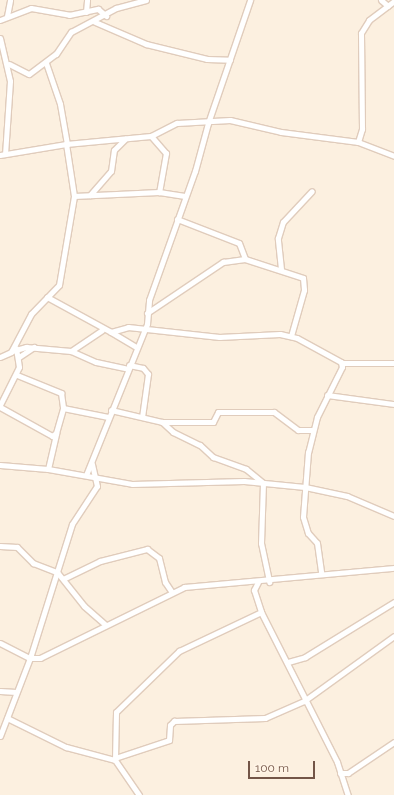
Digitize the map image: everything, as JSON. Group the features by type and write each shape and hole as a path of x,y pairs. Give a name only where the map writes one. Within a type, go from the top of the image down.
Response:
{"street":[{"path":"7,16 10,0"},
{"path":"86,12 87,0"},
{"path":"9,64 26,74 46,63 71,32 95,22 116,8 146,0"},
{"path":"86,475 92,464 108,417 144,329 147,313 177,219 250,0"},
{"path":"381,0 388,6"},
{"path":"358,142 362,129 359,40 365,24 394,1"},
{"path":"0,20 30,8 69,15 98,9 106,16"},
{"path":"95,22 146,44 207,59 230,60"},
{"path":"0,38 9,64 11,110 3,155 66,144 151,136 177,123 208,123 238,120 281,132 358,142 394,156"},
{"path":"13,350 28,319 59,285 74,196 60,104 46,63"},
{"path":"151,136 166,152 159,192"},
{"path":"90,195 110,171 118,144 127,138"},
{"path":"281,269 278,238 283,222 312,191"},
{"path":"74,196 159,192 185,196"},
{"path":"177,219 239,243 245,259"},
{"path":"147,313 223,262 245,259 281,269 303,278 305,283 291,336"},
{"path":"47,297 102,330 111,332 136,348"},
{"path":"111,332 123,328 219,337 291,336 343,364 394,363"},
{"path":"71,351 102,330"},
{"path":"19,357 34,347"},
{"path":"0,356 13,350 34,347 71,351 96,362 143,368 148,374 142,416"},
{"path":"13,350 19,357 17,375 0,406 54,436"},
{"path":"321,573 317,543 308,533 303,517 305,487 312,430 327,395 343,364"},
{"path":"17,375 61,393 63,408 54,436 48,469"},
{"path":"327,395 394,404"},
{"path":"63,408 108,417"},
{"path":"111,410 142,416 162,422 213,422 218,412 274,412 298,430 312,430"},
{"path":"162,422 218,460 246,469 263,483"},
{"path":"0,464 48,469 137,484 263,483 305,487 347,496 394,516"},
{"path":"0,736 30,658 76,515 97,486 92,464"},
{"path":"263,483 261,543 269,582"},
{"path":"0,546 17,547 33,563 57,572 64,578 84,606 106,625"},
{"path":"64,578 100,561 147,549 159,558 165,582 171,591"},
{"path":"0,642 30,658 49,655 171,591 200,585 269,582 321,573 394,568"},
{"path":"258,582 255,594 261,612 288,662 304,701 340,773 348,795"},
{"path":"288,662 305,657 394,602"},
{"path":"139,795 115,759 116,712 170,657 261,612"},
{"path":"8,718 66,747 115,759 169,740 170,725 174,721 265,718 304,701 394,636"},
{"path":"0,691 16,692"},
{"path":"340,773 348,773 394,742"}]}
